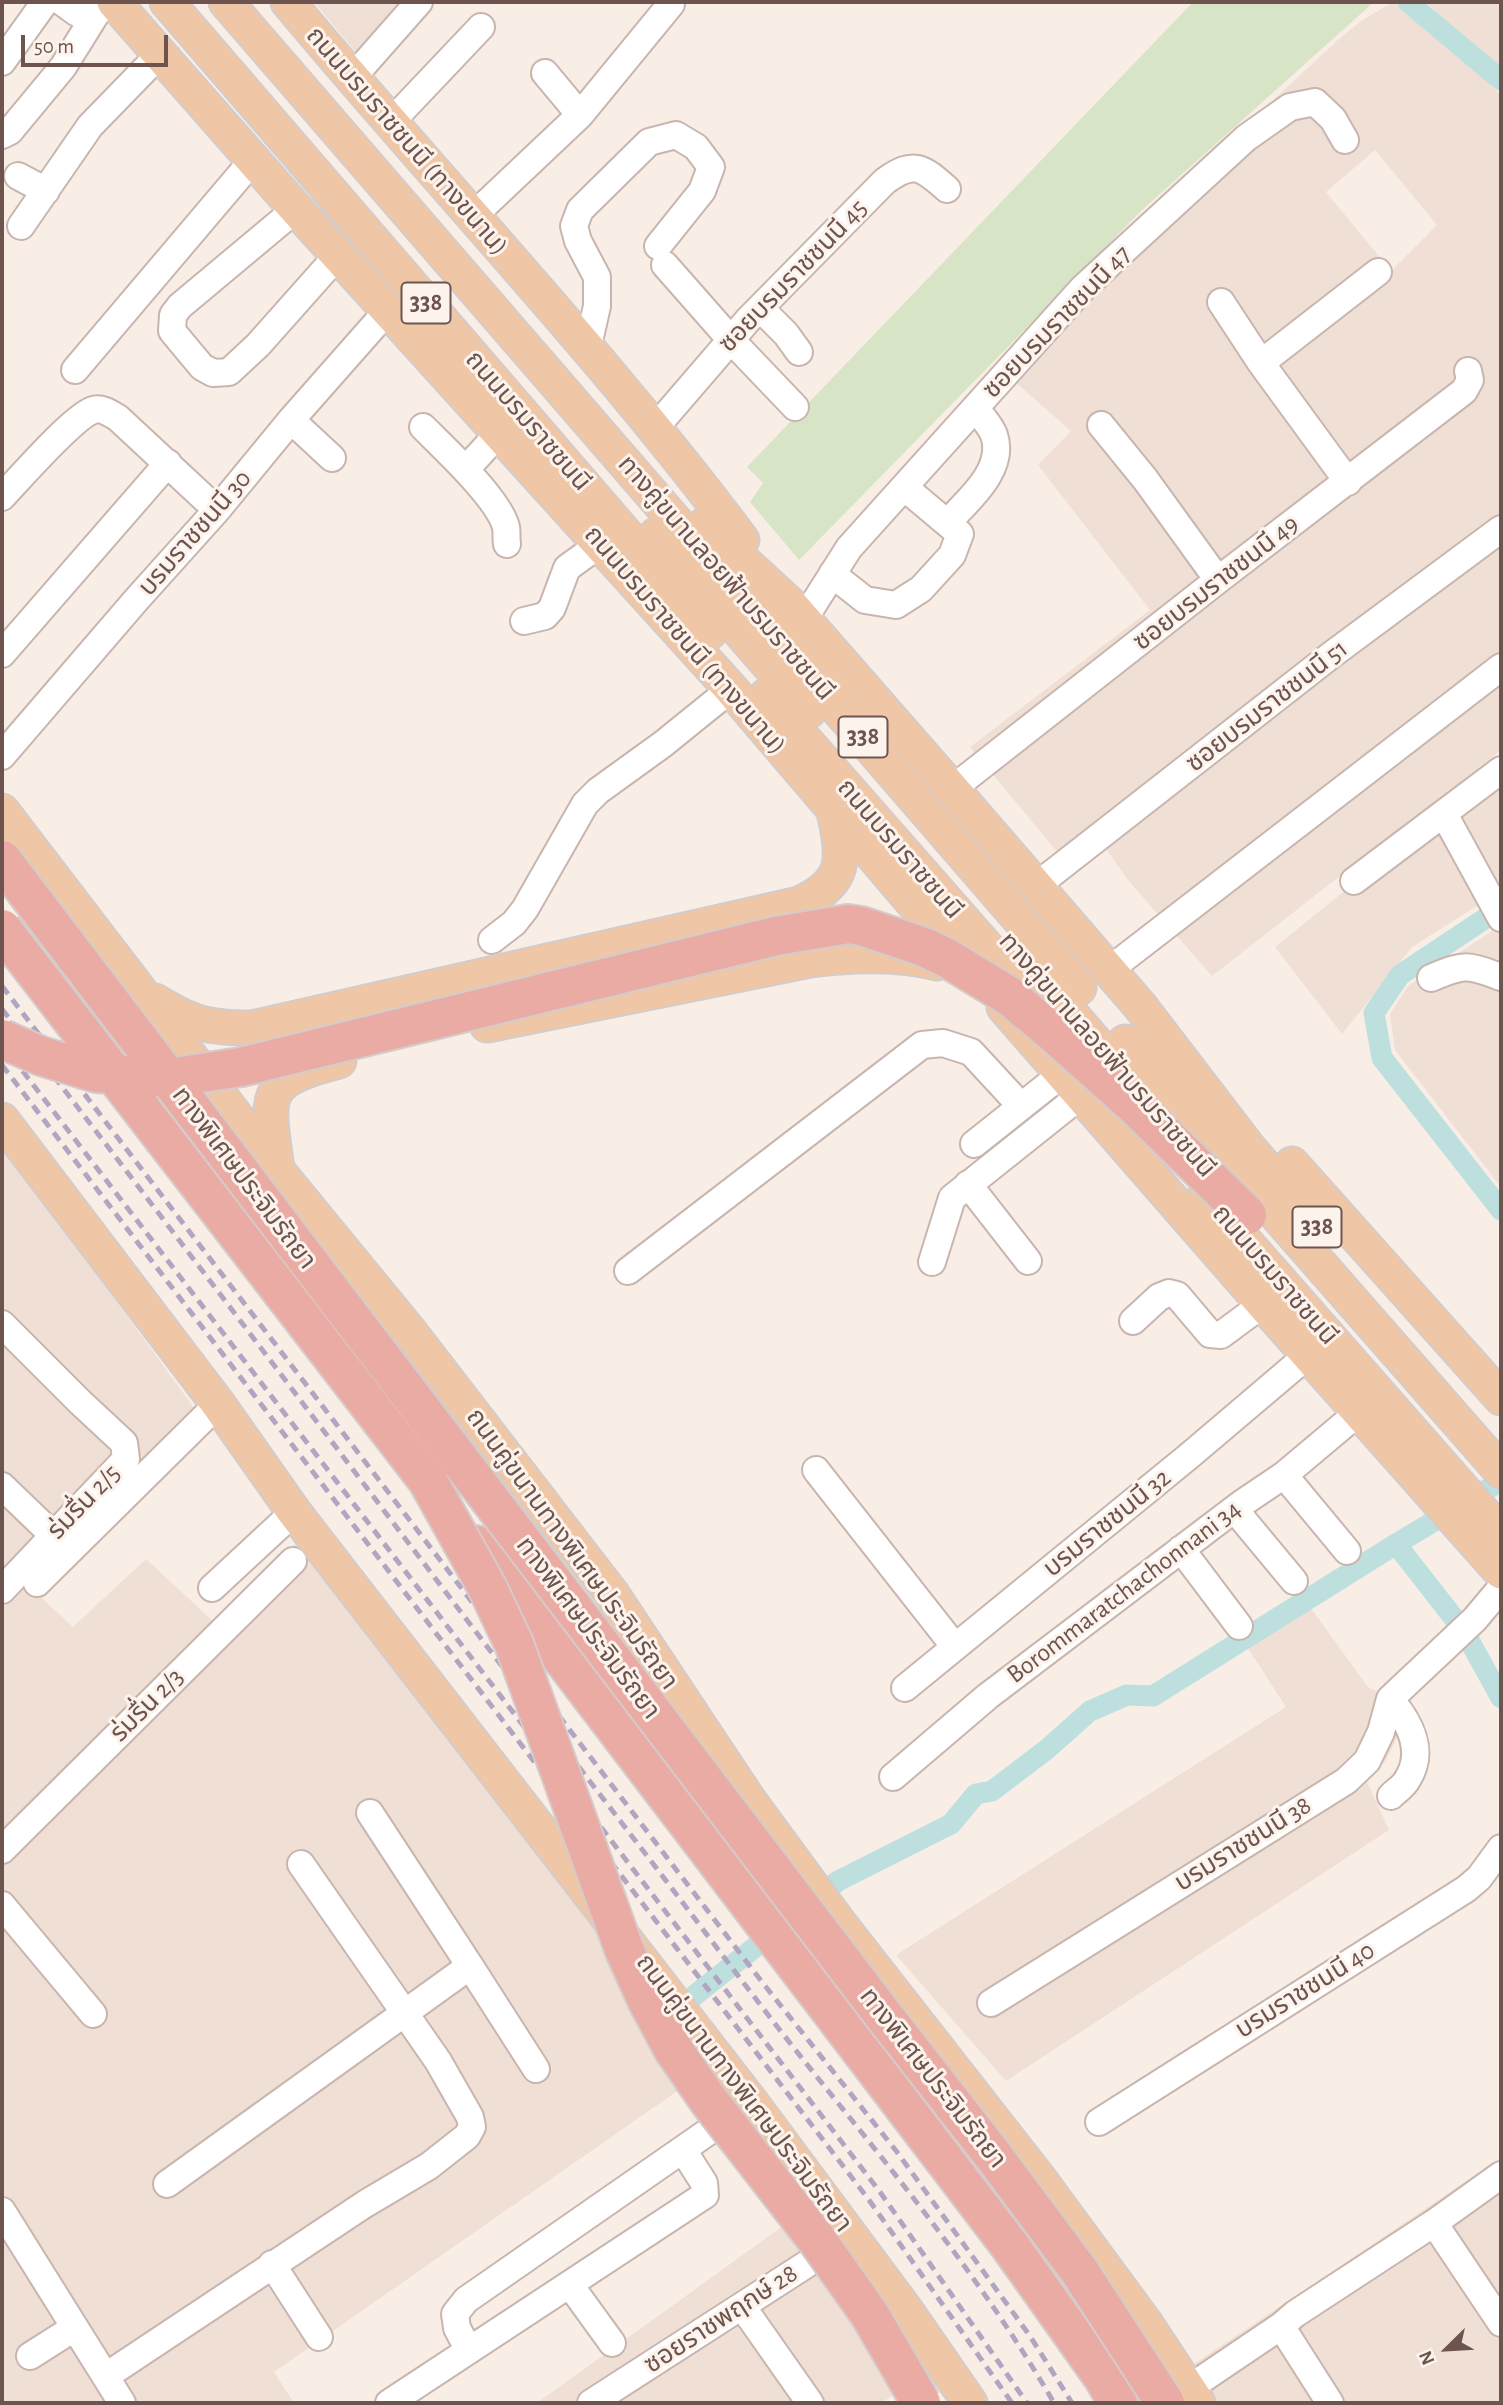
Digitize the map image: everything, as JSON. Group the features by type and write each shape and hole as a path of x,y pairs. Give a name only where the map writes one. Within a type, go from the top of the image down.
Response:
{"highway":[{"name":"ทางพิเศษประจิมรัถยา","path":"2,860 875,2005 992,2154 1080,2272 1165,2403"},
{"path":"2,1039 41,1056 96,1073 169,1079 241,1067 776,936 835,925 861,926 924,947 1009,996 1132,1103 1247,1215"},
{"name":"ทางพิเศษประจิมรัถยา","path":"2,929 428,1481 1010,2246 1103,2377 1118,2403"},
{"path":"428,1481 487,1587 514,1644 624,1949 673,2049 870,2315 923,2403"}],"main road":[{"path":"141,2 299,187 381,302"},
{"name":"ถนนบรมราชชนนี","path":"167,2 686,605 874,819 1439,1481"},
{"name":"ทางคู่ขนานลอยฟ้าบรมราชชนนี","path":"194,2 1247,1215 1477,1509"},
{"name":"ทางคู่ขนานลอยฟ้าบรมราชชนนี","path":"226,2 1196,1124 1501,1471"},
{"name":"338","path":"240,2 650,475 798,612 1140,1006 1248,1147 1501,1441"},
{"path":"275,2 358,86"},
{"name":"ถนนบรมราชชนนี (ทางขนาน)","path":"288,2 675,451 798,612"},
{"name":"ถนนบรมราชชนนี (ทางขนาน)","path":"106,6 160,54 296,209 731,689 828,803"},
{"path":"828,803 874,819"},
{"path":"139,990 179,1016 197,1024 221,1029 252,1028 799,904 818,895 834,879 841,862 841,841 828,803"},
{"name":"ถนนบรมราชชนนี","path":"828,803 1071,1085"},
{"name":"ถนนคู่ขนานทางพิเศษประจิมรัถยา","path":"2,811 277,1170 410,1332 612,1594 728,1770 839,1923 1040,2180 1146,2324 1201,2391"},
{"path":"818,895 831,896 854,911 863,929 861,946 853,955"},
{"path":"277,1170 270,1116 271,1099 278,1087 290,1076 304,1070 467,1029 810,960 853,955 920,959 973,972"},
{"name":"338","path":"1140,1006 1251,1120 1501,1398"},
{"path":"234,1028 227,1042 227,1057 241,1079 258,1087 278,1087"},
{"name":"338","path":"1071,1085 1359,1412 1439,1481 1477,1509 1501,1533"},
{"name":"ถนนคู่ขนานทางพิเศษประจิมรัถยา","path":"2,1120 218,1404 294,1512 696,2029 852,2236 970,2403"},
{"name":"338","path":"1477,1509 1501,1572"},
{"path":"905,2309 923,2403"}],"street":[{"path":"2,62 45,2"},
{"path":"62,2 77,13 106,6"},
{"path":"358,86 419,2"},
{"path":"472,218 580,115 671,4"},
{"path":"2,135 10,131 63,67 106,6"},
{"path":"390,123 481,27"},
{"path":"21,226 90,126 160,54"},
{"path":"545,74 580,115"},
{"name":"ซอยบรมราชชนนี 47","path":"798,612 832,574 849,548 1083,288 1247,138 1290,107 1315,102 1334,120 1345,140"},
{"path":"587,350 597,306 597,277 574,226 579,210 649,142 676,135 696,147 711,167 702,191 662,256 731,340 795,407"},
{"path":"75,370 253,160"},
{"name":"ซอยบรมราชชนนี 45","path":"655,428 760,308 884,181 902,168 928,172 947,189"},
{"path":"18,176 46,191"},
{"path":"296,209 180,306 173,315 172,331 202,367 214,373 229,372 258,345 338,255"},
{"path":"1261,363 1378,272"},
{"name":"บรมราชชนนี 30","path":"2,756 217,510 291,420 381,302"},
{"path":"1221,302 1261,363 1348,482"},
{"path":"760,308 786,334 799,352"},
{"name":"ซอยบรมราชชนนี 49","path":"952,789 1464,391 1470,380 1468,371"},
{"path":"947,523 987,480 995,460 995,436 976,408"},
{"path":"2,497 75,422 94,410 104,410 118,418 217,510"},
{"path":"291,420 332,458"},
{"path":"1101,425 1145,479 1218,580"},
{"path":"423,427 466,469 496,509 506,527 506,544"},
{"path":"466,469 500,432"},
{"path":"2,654 168,463"},
{"path":"832,574 865,600 896,604 921,589 952,555 960,534 904,488"},
{"name":"ซอยบรมราชชนนี 51","path":"1036,886 1330,656 1501,529"},
{"path":"524,621 545,616 552,608 567,568 600,544"},
{"path":"1109,970 1501,667"},
{"path":"492,940 514,923 525,909 585,804 598,791 663,744 731,689"},
{"path":"1354,881 1447,820 1501,770"},
{"path":"1447,820 1501,918"},
{"path":"1431,978 1469,966 1501,977"},
{"path":"628,1271 922,1045 943,1043 971,1052 1021,1106"},
{"path":"974,1144 1021,1106 1071,1085"},
{"path":"932,1262 952,1198 1071,1085"},
{"path":"968,1184 1028,1261"},
{"path":"1133,1321 1158,1297 1169,1293 1177,1295 1210,1334 1221,1335 1263,1304"},
{"name":"ร่มรื่น 2/5","path":"2,1324 124,1443 126,1459 2,1590"},
{"name":"บรมราชชนนี 32","path":"905,1688 1308,1355"},
{"path":"37,1583 218,1404"},
{"name":"Borommaratchachonnani 34","path":"893,1777 988,1696 1241,1504 1284,1475 1359,1412"},
{"path":"816,1469 955,1647"},
{"path":"1284,1475 1347,1551"},
{"path":"2,1486 53,1535"},
{"path":"1236,1510 1294,1581"},
{"path":"212,1588 294,1512"},
{"path":"1181,1549 1239,1626"},
{"name":"ร่มรื่น 2/3","path":"2,1850 293,1561"},
{"path":"1391,1796 1407,1780 1415,1758 1415,1740 1406,1718 1390,1699 1475,1619 1501,1588"},
{"name":"บรมราชชนนี 38","path":"991,2003 1346,1781 1367,1761 1381,1732 1390,1699"},
{"path":"370,1814 536,2069"},
{"name":"บรมราชชนนี 40","path":"1099,2122 1466,1889 1479,1878 1501,1847"},
{"path":"106,2376 272,2264 429,2166 467,2136 472,2127 470,2117 438,2061 301,1864"},
{"path":"2,1905 93,2014"},
{"path":"167,2184 470,1966"},
{"path":"468,2349 457,2328 455,2314 466,2300 751,2102"},
{"path":"389,2403 705,2195 704,2183 683,2150"},
{"path":"1201,2391 1281,2326 1339,2284 1434,2223 1501,2175"},
{"path":"2,2211 122,2403"},
{"path":"1434,2223 1501,2323"},
{"name":"ซอยราชพฤกษ์ 28","path":"592,2403 852,2236"},
{"path":"272,2264 319,2337"},
{"path":"570,2285 612,2343"},
{"path":"742,2306 810,2403"},
{"path":"1281,2326 1331,2403"},
{"path":"30,2356 74,2328"}],"shaded area":[{"path":"314,2 430,2 370,69"},
{"path":"1396,2 1471,65 1501,95 1501,750 1212,976 1128,880 1104,846 1075,873 970,747 1150,610 1038,465 1071,431 998,367 1106,255 1361,21","holes":["1375,150 1437,225 1391,271 1326,192"]},
{"path":"1426,2 1501,2 1501,72"},
{"path":"1501,765 1501,1187 1395,1050 1390,1014 1408,986 1492,931 1480,904 1412,947 1342,1034 1275,947"},
{"path":"2,1143 194,1408 29,1586 73,1627 146,1559 214,1622 300,1539 706,2071 274,2372 294,2403 2,2403"},
{"path":"1305,1600 1368,1687 1412,1708 1386,1760 1367,1782 1389,1830 1006,2081 896,1955 1286,1707 1242,1639"},
{"path":"1501,2158 1501,2403 1214,2403 1191,2366"},
{"path":"808,2208 898,2392 881,2403 537,2403"}],"green space":[{"path":"1193,2 1374,2 1142,210 799,560 750,502 763,483 747,467"}],"waterway":[{"path":"1408,2 1501,80"},
{"path":"1501,908 1400,975 1374,1013 1382,1058 1501,1210"},
{"path":"1501,1481 1396,1544 1464,1631 1501,1698"},
{"path":"809,1904 838,1881 951,1824 976,1794 992,1791 1046,1750 1090,1711 1127,1695 1153,1696 1396,1544"},
{"path":"670,2015 779,1928"}],"railway":[{"path":"2,986 762,1982 897,2152 1030,2336 1072,2403"},
{"path":"2,1009 754,1996 942,2236 1001,2318 1054,2403"},
{"path":"2,1044 880,2192 1027,2403"},
{"path":"2,1065 869,2200 1012,2403"}]}
